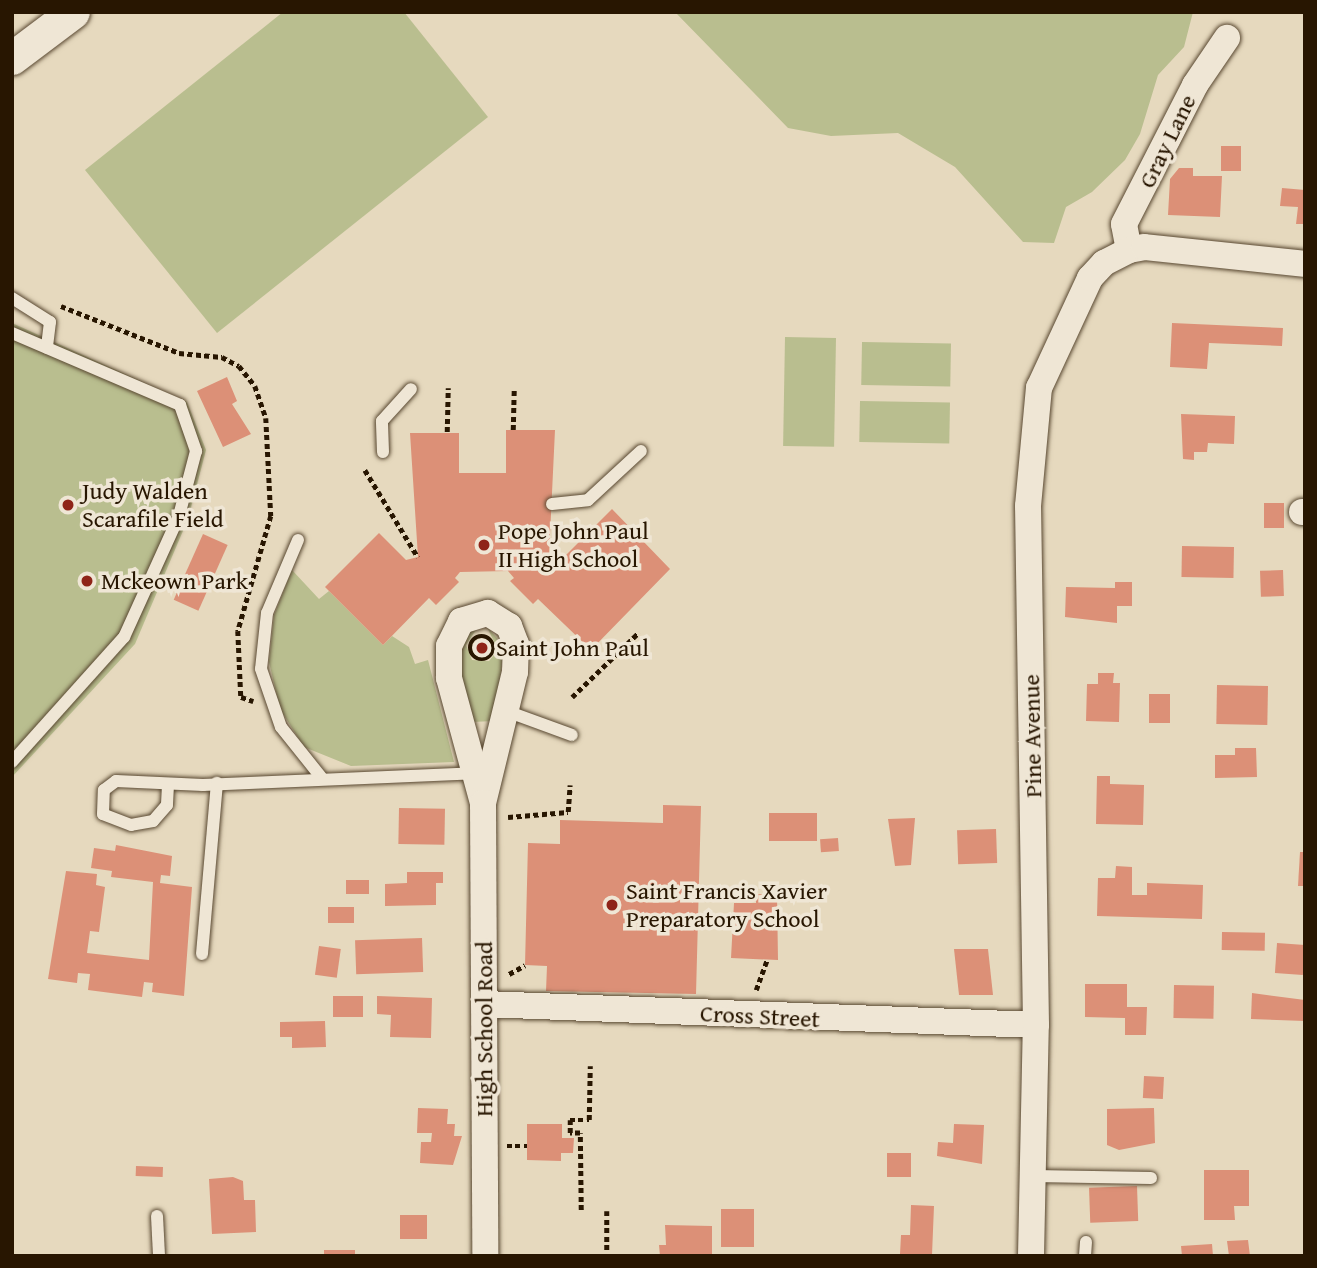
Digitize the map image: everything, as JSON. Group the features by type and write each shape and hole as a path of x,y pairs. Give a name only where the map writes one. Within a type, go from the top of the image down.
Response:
{"street":[{"path":"12,58 72,12"},
{"name":"Gray Lane","path":"1129,250 1124,224 1195,85 1227,38"},
{"path":"1129,250 1144,247 1305,264"},
{"name":"Pine Avenue","path":"1031,1256 1036,1025 1028,506 1031,435 1039,388 1073,307 1104,263 1129,250"},
{"name":"High School Road","path":"485,1256 484,1004 491,810 516,639 499,617 470,615 457,625 449,646 449,678 474,773 491,810"},
{"name":"Cross Street","path":"484,1004 1036,1025"}],"lane":[{"path":"12,298 50,322 47,348"},
{"path":"12,333 180,405 196,452 179,516 124,637 12,762"},
{"path":"383,452 382,421 411,389"},
{"path":"552,503 588,500 641,451"},
{"path":"298,540 262,633 267,697 289,740 320,777"},
{"path":"506,711 572,735"},
{"path":"168,785 167,806 153,821 131,825 103,814 102,798 112,782 168,785 474,773"},
{"path":"202,954 217,783"},
{"path":"1034,1176 1151,1178"},
{"path":"157,1216 159,1256"},
{"path":"1085,1256 1086,1242"}],"path":[{"path":"85,312 179,353 222,356 239,366 260,396 271,458 271,516 236,649 241,696 251,701 267,697"},
{"path":"447,432 448,388"},
{"path":"513,430 514,388"},
{"path":"365,470 418,557"},
{"path":"572,697 639,632"},
{"path":"475,638 493,642 488,659 472,656 470,644 475,638"},
{"path":"491,810 568,812 569,785"},
{"path":"501,973 525,965"},
{"path":"581,1210 580,1133 570,1133 570,1120 589,1119 590,1066"},
{"path":"503,1146 527,1146"},
{"path":"607,1211 607,1256"}],"green space":[{"path":"283,12 404,12 488,117 217,333 85,170"},
{"path":"675,12 1193,12 1184,47 1158,75 1140,134 1125,160 1092,192 1066,207 1054,243 1023,242 955,167 898,133 831,136 788,128"},
{"name":"Mckeown Park","path":"12,323 187,402 206,450 188,519 135,644 12,777"},
{"path":"785,337 836,338 834,447 783,446"},
{"path":"862,342 951,344 950,387 861,385"},
{"path":"860,401 950,403 949,444 859,442"},
{"path":"292,570 319,599 329,591 383,645 392,636 409,647 415,664 428,660 454,762 351,766 304,747 280,709 269,662 274,615"},
{"path":"478,627 466,645 472,660 489,661 498,650 487,627 504,646 495,721 471,722 462,679 461,647 467,633"}],"building":[{"path":"1221,146 1241,146 1241,171 1221,171"},
{"path":"1179,168 1193,168 1193,176 1222,176 1220,217 1168,215 1170,179"},
{"path":"1282,188 1305,190 1305,224 1296,224 1298,207 1280,206"},
{"path":"1172,323 1283,328 1282,346 1209,343 1207,369 1170,367"},
{"path":"227,377 237,401 232,404 251,434 223,447 197,391"},
{"path":"1181,414 1235,416 1234,444 1208,443 1207,452 1194,452 1194,460 1183,459"},
{"name":"Pope John Paul II High School","path":"506,430 555,430 549,556 557,556 557,564 612,509 670,569 591,650 538,599 533,604 510,581 514,578 508,571 460,572 455,578 459,582 436,605 429,598 383,645 325,587 379,533 406,560 418,557 410,433 459,433 459,473 506,473"},
{"path":"1264,503 1284,503 1284,528 1264,528"},
{"path":"203,534 228,545 198,611 174,600"},
{"path":"1182,546 1234,547 1233,578 1181,577"},
{"path":"1283,570 1284,596 1261,597 1260,571"},
{"path":"1115,582 1132,582 1132,606 1117,606 1117,623 1065,617 1066,587 1115,588"},
{"path":"1098,673 1114,673 1113,683 1120,683 1119,722 1086,721 1087,684 1098,684"},
{"path":"1217,685 1268,686 1267,725 1216,724"},
{"path":"1149,694 1170,694 1170,723 1149,723"},
{"path":"1235,748 1256,748 1257,777 1215,778 1215,755 1235,755"},
{"path":"1097,776 1110,776 1110,784 1144,785 1143,825 1096,824"},
{"name":"Saint Francis Xavier Preparatory School","path":"663,805 701,806 696,994 546,991 547,966 525,965 528,843 560,844 560,820 663,823"},
{"path":"399,808 445,809 444,845 398,844"},
{"path":"769,813 817,813 817,841 769,841"},
{"path":"915,818 911,865 895,866 888,819"},
{"path":"996,829 997,863 958,864 957,830"},
{"path":"838,838 839,851 821,852 820,839"},
{"path":"116,845 172,856 170,876 161,875 160,883 192,887 184,996 152,992 153,983 144,982 142,997 88,990 90,974 78,973 77,983 48,979 66,871 97,874 96,885 105,887 99,932 90,931 87,953 149,960 153,882 111,877 112,871 91,868 94,848 115,851"},
{"path":"1300,852 1305,852 1305,886 1298,886"},
{"path":"1116,866 1132,867 1132,895 1147,895 1147,883 1203,885 1202,919 1097,916 1098,878 1115,878"},
{"path":"407,872 443,872 443,883 436,883 436,905 385,906 385,884 407,883"},
{"path":"346,880 369,880 369,894 346,894"},
{"path":"756,894 777,895 778,960 731,958 734,903 756,903"},
{"path":"328,907 354,907 354,923 328,923"},
{"path":"1222,932 1265,933 1265,951 1222,950"},
{"path":"422,938 423,972 356,974 355,940"},
{"path":"1277,943 1305,945 1303,975 1275,973"},
{"path":"319,946 341,949 337,978 315,975"},
{"path":"954,949 988,949 993,995 959,995"},
{"path":"1085,984 1127,984 1127,1007 1147,1007 1146,1035 1125,1035 1125,1018 1085,1017"},
{"path":"1174,985 1214,986 1213,1019 1173,1018"},
{"path":"1252,993 1305,1000 1305,1021 1251,1019"},
{"path":"333,996 363,996 363,1017 333,1017"},
{"path":"377,996 432,998 431,1038 390,1037 391,1015 377,1014"},
{"path":"325,1021 326,1047 292,1048 292,1037 280,1037 280,1022"},
{"path":"1144,1076 1164,1077 1163,1099 1143,1098"},
{"path":"418,1108 448,1109 447,1124 455,1124 454,1136 462,1136 453,1165 420,1163 421,1142 431,1142 432,1133 417,1133"},
{"path":"1154,1108 1155,1143 1119,1150 1107,1145 1107,1109"},
{"path":"527,1124 562,1124 562,1138 574,1138 573,1153 561,1153 561,1161 527,1160"},
{"path":"954,1124 984,1125 982,1164 937,1156 938,1142 953,1143"},
{"path":"887,1153 911,1153 911,1177 887,1177"},
{"path":"136,1166 163,1167 163,1177 136,1176"},
{"path":"1204,1170 1249,1170 1249,1206 1234,1206 1235,1220 1204,1220"},
{"path":"233,1177 243,1181 244,1200 255,1200 256,1232 212,1234 209,1179"},
{"path":"1137,1186 1138,1221 1090,1223 1089,1188"},
{"path":"911,1205 934,1206 932,1255 900,1254 901,1235 910,1235"},
{"path":"721,1209 754,1209 754,1247 721,1247"},
{"path":"400,1215 427,1215 427,1239 400,1239"},
{"path":"665,1225 712,1226 712,1256 660,1256 659,1245 666,1245"},
{"path":"1248,1240 1250,1256 1229,1256 1227,1241"},
{"path":"1212,1244 1213,1256 1182,1256 1181,1246"},
{"path":"324,1250 355,1250 355,1256 324,1256"}],"place":[{"name":"Judy Walden Scarafile Field","path":"68,505"},
{"name":"Pope John Paul II High School","path":"484,545"},
{"name":"Mckeown Park","path":"87,581"},
{"name":"Saint John Paul","path":"482,648"},
{"name":"Saint Francis Xavier Preparatory School","path":"612,905"}]}
